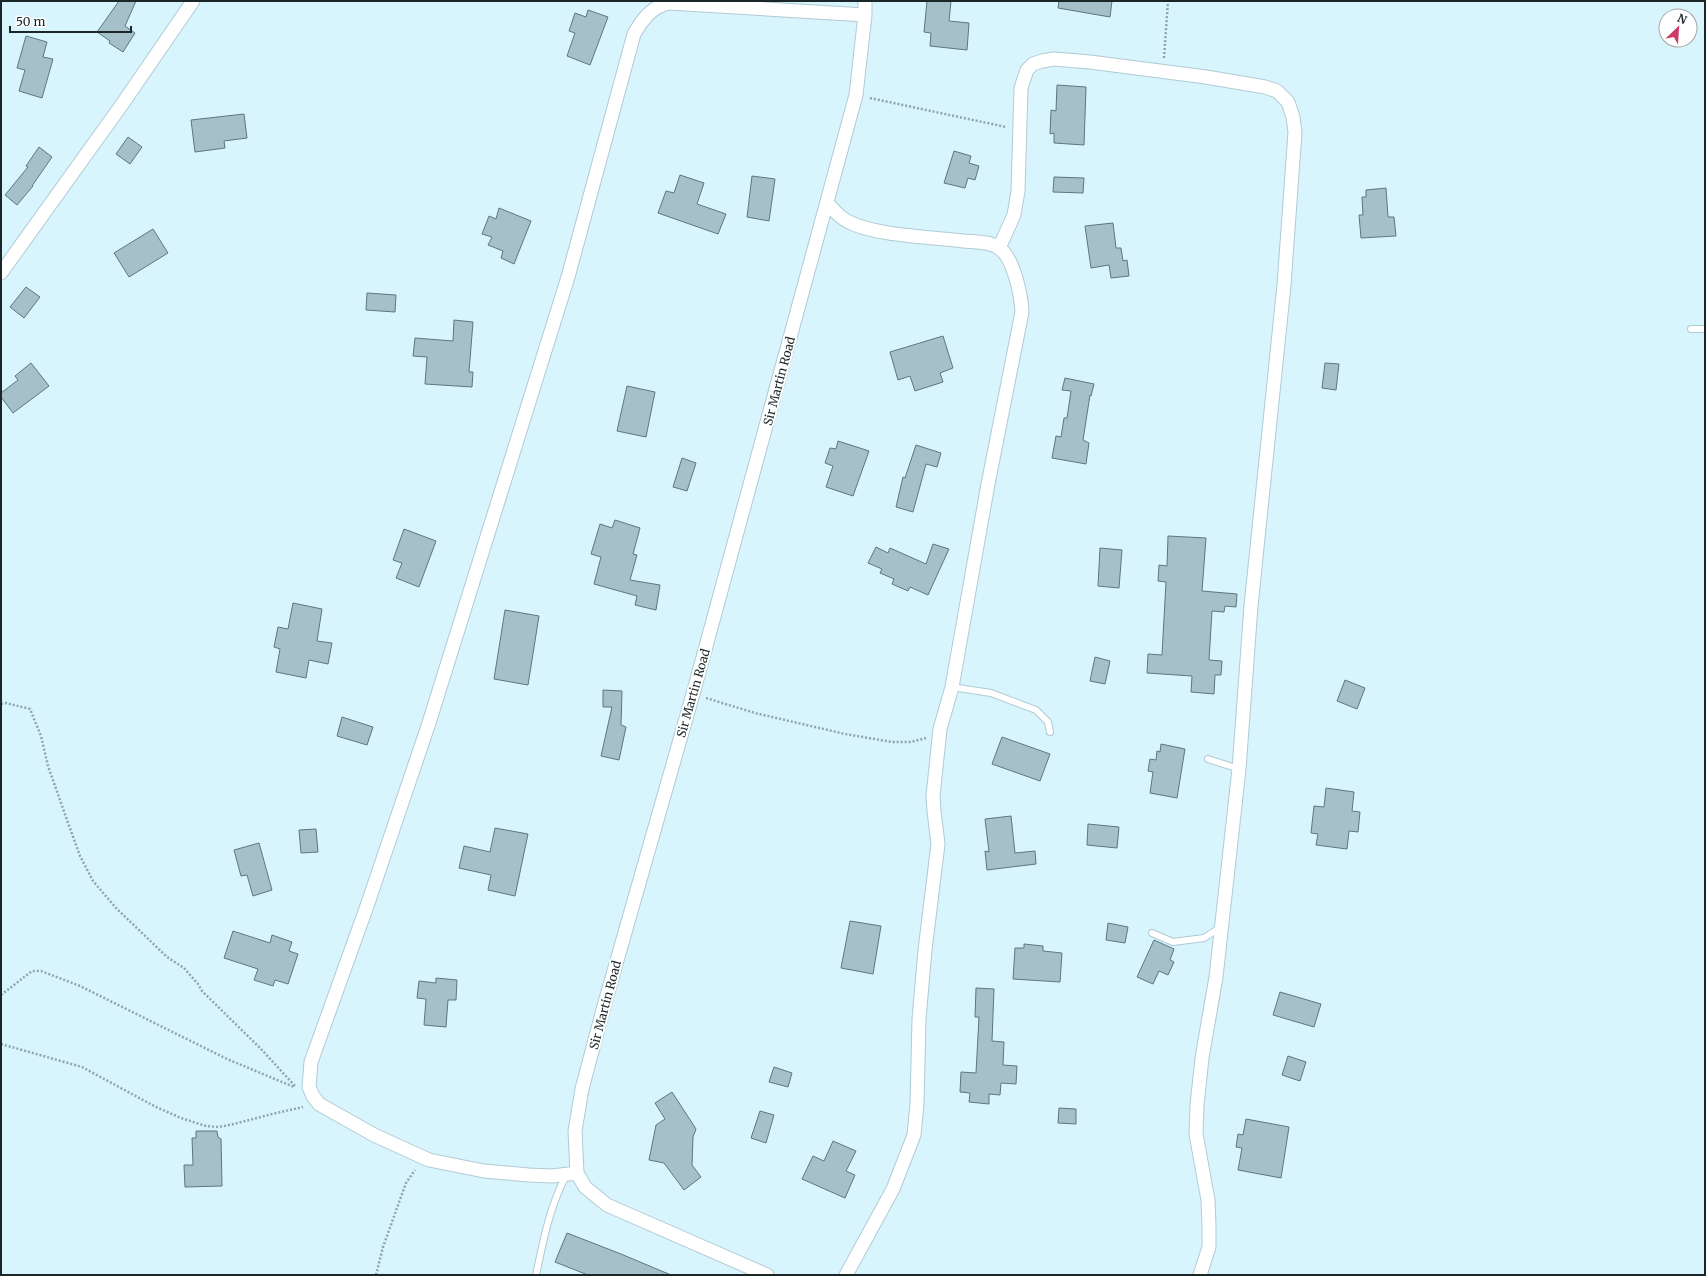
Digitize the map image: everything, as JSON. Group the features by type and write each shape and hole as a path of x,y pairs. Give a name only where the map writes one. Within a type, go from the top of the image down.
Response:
{"street":[{"path":"1,273 123,103 193,1"},
{"name":"Sir Martin Road","path":"767,1275 607,1205 585,1187 572,1173 582,1089 606,999 693,694 856,95 865,15 865,1"},
{"path":"572,1173 552,1176 529,1176 484,1171 429,1160 374,1135 319,1104 309,1087 311,1062 367,906 428,726 568,277 634,34 648,14 662,4 669,3 865,15"},
{"path":"999,248 1007,233 1016,205 1018,191 1021,88 1027,70 1033,64 1054,59 1090,62 1248,84 1276,91 1288,102 1294,124 1284,286 1251,606 1239,769 1223,926 1202,1058 1197,1105 1196,1134 1208,1200 1209,1227 1209,1247 1200,1275"},
{"path":"827,203 846,221 857,226 892,233 980,242 999,248 1010,263 1019,286 1022,312 988,484 952,687 940,729 933,803 938,844 925,950 919,1019 917,1104 914,1135 893,1189 846,1275"}],"lane":[{"path":"1691,329 1705,329"},
{"path":"952,687 991,693 1036,710 1048,722 1050,732"},
{"path":"1208,759 1239,769"},
{"path":"1152,933 1173,942 1204,938 1223,926"},
{"path":"536,1275 551,1215 559,1191 572,1173"}],"path":[{"path":"1163,72 1168,1"},
{"path":"856,95 1020,130"},
{"path":"693,694 755,713 845,734 892,742 911,742 924,739 940,729"},
{"path":"1,704 6,703 30,709 41,736 48,766 80,856 93,881 128,919 167,957 184,968 202,991 261,1049 296,1088 227,1059 80,986 41,971 32,971 1,995"},
{"path":"1,1044 82,1067 156,1107 180,1118 206,1126 219,1127 319,1104"},
{"path":"376,1275 383,1246 406,1183 417,1168 429,1160"}],"building":[{"path":"119,1 136,1 125,26 135,33 123,52 109,43 110,41 97,32"},
{"path":"927,1 951,1 949,21 969,23 967,50 930,46 931,33 924,32"},
{"path":"1059,1 1112,1 1110,17 1058,8"},
{"path":"588,10 608,17 590,65 567,56 575,33 569,31 575,13 586,17"},
{"path":"26,36 47,42 43,57 53,59 42,98 19,91 25,70 17,68"},
{"path":"1057,85 1086,87 1084,145 1054,143 1054,133 1050,134 1051,110 1056,111"},
{"path":"244,114 247,138 224,141 225,148 195,152 191,120"},
{"path":"128,137 142,147 130,164 116,154"},
{"path":"39,147 52,157 33,186 17,205 5,195 28,167 26,166"},
{"path":"954,151 971,156 969,163 979,166 975,180 968,178 965,188 944,183"},
{"path":"680,175 704,183 697,204 726,214 718,234 658,213 666,191 674,193"},
{"path":"752,176 775,179 769,221 747,217"},
{"path":"1054,177 1084,178 1083,193 1053,192"},
{"path":"1386,188 1388,217 1394,217 1396,236 1361,238 1359,215 1363,215 1362,197 1366,197 1366,190"},
{"path":"499,208 531,221 514,264 501,258 503,251 488,245 492,237 482,234 489,216 496,219"},
{"path":"1113,223 1116,248 1121,248 1123,261 1127,260 1129,276 1111,278 1109,265 1091,268 1085,226"},
{"path":"153,229 168,253 129,277 114,253"},
{"path":"26,287 40,297 24,318 10,307"},
{"path":"367,293 396,295 395,312 366,310"},
{"path":"454,320 473,322 469,372 473,372 472,387 425,384 427,357 413,356 415,338 453,341"},
{"path":"943,336 953,368 940,373 943,382 915,391 910,376 898,380 890,352"},
{"path":"31,363 49,386 13,413 1,397 1,393 18,380 15,376"},
{"path":"1325,363 1339,364 1336,390 1322,388"},
{"path":"1065,378 1094,384 1091,396 1090,395 1083,440 1089,443 1086,464 1052,458 1056,436 1061,437 1064,418 1067,418 1071,391 1062,390"},
{"path":"627,386 655,392 646,437 617,431"},
{"path":"838,441 869,451 853,496 826,487 833,466 825,463 830,448 836,449"},
{"path":"916,445 941,453 937,467 926,464 913,512 896,507 903,477 905,478"},
{"path":"682,458 696,463 687,491 673,487"},
{"path":"615,520 640,528 633,554 637,555 630,580 660,585 656,610 635,605 637,596 594,584 601,557 591,554 600,524 612,528"},
{"path":"404,529 436,541 419,587 396,578 402,563 393,560"},
{"path":"1168,536 1206,538 1202,591 1237,594 1236,607 1225,606 1224,612 1212,611 1209,660 1222,661 1221,675 1215,675 1214,694 1191,692 1192,676 1147,673 1148,654 1162,655 1166,582 1158,581 1159,565 1167,566"},
{"path":"933,544 949,549 928,595 910,587 908,591 892,584 894,579 880,573 882,569 868,563 876,547 888,553 890,548 926,564"},
{"path":"1100,548 1122,550 1119,588 1098,586"},
{"path":"293,603 322,609 317,641 332,643 328,664 309,660 306,678 276,672 280,649 274,647 278,627 288,629"},
{"path":"505,610 539,616 528,685 494,679"},
{"path":"1095,657 1110,661 1105,684 1090,681"},
{"path":"1345,680 1365,688 1357,709 1337,701"},
{"path":"603,690 622,691 621,725 626,727 619,760 601,756 612,707 603,707"},
{"path":"342,717 373,727 367,745 337,736"},
{"path":"1002,737 1050,754 1040,781 992,764"},
{"path":"1161,744 1185,749 1177,798 1150,793 1153,772 1148,771 1150,759 1156,760 1157,751 1160,752"},
{"path":"1326,788 1354,792 1352,811 1360,812 1358,832 1349,831 1347,849 1316,845 1318,834 1311,833 1314,806 1324,807"},
{"path":"1011,816 1015,853 1035,851 1036,864 987,870 985,851 989,852 985,819"},
{"path":"1088,824 1119,827 1117,848 1087,845"},
{"path":"495,828 528,834 515,896 488,890 491,875 459,868 464,846 490,852"},
{"path":"316,829 318,852 301,853 299,830"},
{"path":"259,843 272,890 253,896 247,875 241,876 234,850"},
{"path":"850,921 881,926 873,974 841,968"},
{"path":"1108,923 1128,927 1125,943 1106,940"},
{"path":"233,931 270,943 272,935 292,942 289,951 298,954 288,984 275,980 273,986 254,980 258,969 224,958"},
{"path":"1154,940 1174,949 1170,960 1174,962 1168,975 1159,971 1153,984 1137,977"},
{"path":"1024,944 1043,946 1043,951 1062,953 1060,982 1013,979 1015,948 1024,948"},
{"path":"436,978 457,980 456,1000 448,1000 446,1027 424,1025 426,999 417,998 419,981 436,983"},
{"path":"976,988 994,989 992,1041 1004,1042 1003,1065 1017,1066 1016,1084 1001,1083 1000,1095 989,1094 989,1104 969,1102 970,1093 960,1092 961,1072 976,1073 979,1017 975,1017"},
{"path":"1280,992 1321,1004 1314,1027 1273,1015"},
{"path":"1288,1056 1306,1062 1300,1081 1282,1075"},
{"path":"774,1067 792,1073 788,1087 769,1082"},
{"path":"672,1092 696,1129 693,1137 692,1165 701,1177 684,1190 664,1163 649,1160 656,1125 665,1119 655,1103"},
{"path":"1059,1108 1076,1109 1076,1124 1058,1123"},
{"path":"760,1111 774,1115 766,1143 751,1138"},
{"path":"1246,1119 1289,1127 1281,1178 1238,1170 1242,1148 1236,1147 1238,1134 1243,1135"},
{"path":"196,1131 217,1131 218,1137 221,1139 222,1186 185,1187 184,1165 193,1165 192,1138 196,1138"},
{"path":"833,1141 856,1151 846,1171 855,1175 845,1198 802,1179 813,1156 824,1161"},
{"path":"567,1233 671,1275 588,1275 555,1262"}]}
